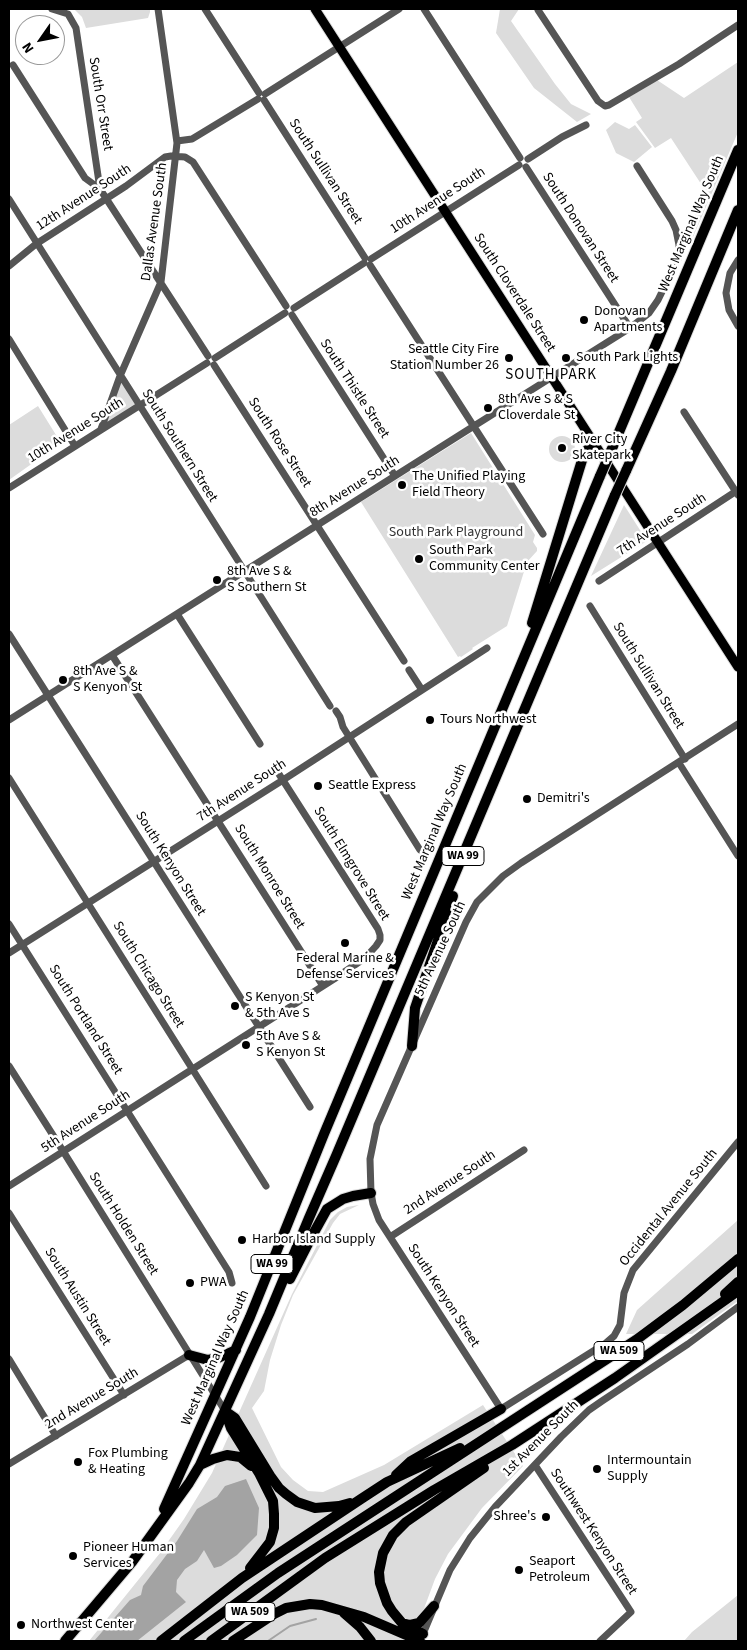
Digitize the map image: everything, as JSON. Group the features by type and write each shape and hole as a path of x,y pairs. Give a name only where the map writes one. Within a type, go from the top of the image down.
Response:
{"highway":[{"name":"West Marginal Way South","path":"157,1525 214,1395 236,1350 515,678 738,150"},
{"name":"West Marginal Way South","path":"65,1641 132,1562 157,1525 190,1483 200,1465 270,1314 484,804 626,471 671,371 738,210"},
{"path":"515,678 583,457 587,450 595,445"},
{"path":"412,1046 415,1008 424,977 484,804"},
{"path":"270,1314 327,1210 343,1199 371,1193"},
{"name":"WA 509","path":"184,1641 278,1573 657,1325 738,1259"},
{"name":"WA 509","path":"210,1641 325,1558 434,1490 512,1445 658,1348 726,1294 738,1282"},
{"path":"658,1348 738,1291"},
{"path":"189,1355 208,1360 236,1350"},
{"path":"388,1482 411,1461 501,1410"},
{"path":"225,1411 231,1428 259,1473 273,1501 274,1528 270,1542 242,1578"},
{"path":"225,1411 235,1418 279,1488 297,1502 315,1508 326,1508 361,1499"},
{"path":"161,1641 242,1578 388,1482 492,1433"},
{"path":"421,1639 402,1623 387,1603 380,1582 380,1561 393,1535 406,1522 510,1450 512,1445"},
{"path":"200,1465 218,1457 234,1455 246,1461 259,1473"},
{"path":"232,1641 274,1614 300,1605 322,1605 364,1617 421,1639"},
{"path":"402,1623 410,1625 419,1623 434,1606"},
{"path":"344,1612 360,1626 371,1641"}],"main road":[{"name":"South Cloverdale Street","path":"315,9 738,667"}],"street":[{"name":"South Orr Street","path":"52,9 68,14 76,28 100,190 106,198"},
{"name":"Dallas Avenue South","path":"101,429 120,376 161,282 177,156 177,141 158,9"},
{"name":"South Sullivan Street","path":"205,9 543,534"},
{"path":"177,141 192,139 399,9"},
{"name":"South Donovan Street","path":"424,9 630,328"},
{"path":"538,10 598,101 605,106 679,64 738,25"},
{"path":"13,65 85,178 100,190"},
{"name":"10th Avenue South","path":"9,488 562,137 586,125"},
{"name":"12th Avenue South","path":"9,266 36,244 126,186 165,158 177,156"},
{"name":"South Thistle Street","path":"177,156 184,157 193,162 395,476"},
{"name":"8th Avenue South","path":"9,720 630,328 648,313 658,300 678,259 679,245 672,221 637,166"},
{"name":"South Rose Street","path":"106,198 404,661"},
{"name":"South Southern Street","path":"9,199 243,571 340,717 343,728 420,850"},
{"path":"738,260 727,283 727,303 738,326"},
{"path":"9,340 75,446"},
{"path":"684,412 737,493"},
{"name":"7th Avenue South","path":"599,580 737,493"},
{"name":"South Sullivan Street","path":"590,606 685,759"},
{"path":"177,614 260,744"},
{"name":"South Kenyon Street","path":"9,634 310,1107"},
{"name":"7th Avenue South","path":"9,953 219,821 486,648"},
{"name":"South Monroe Street","path":"112,655 323,986"},
{"path":"409,670 422,690"},
{"name":"5th Avenue South","path":"371,1193 370,1159 382,1112 471,910 481,896 521,863 738,724"},
{"path":"679,763 738,856"},
{"name":"South Elmgrove Street","path":"277,771 378,930 380,940 376,946"},
{"name":"South Chicago Street","path":"9,778 266,1186"},
{"name":"South Portland Street","path":"9,924 229,1272 232,1283"},
{"name":"5th Avenue South","path":"9,1186 323,986 365,958 376,946"},
{"name":"South Holden Street","path":"9,1066 225,1411"},
{"name":"Occidental Avenue South","path":"501,1410 614,1336 620,1325 624,1293 633,1270 738,1142"},
{"name":"2nd Avenue South","path":"390,1237 524,1150"},
{"name":"South Kenyon Street","path":"371,1193 376,1213 390,1237 501,1410"},
{"name":"South Austin Street","path":"9,1213 124,1394"},
{"name":"1st Avenue South","path":"421,1639 450,1570 470,1538 495,1507 561,1437 589,1410 688,1344 738,1307"},
{"name":"2nd Avenue South","path":"9,1464 189,1355"},
{"path":"10,1362 56,1436"},
{"name":"Southwest Kenyon Street","path":"535,1465 631,1612 600,1641"}],"green space":[{"path":"74,9 150,9 150,12 148,18 86,28 82,17"},
{"path":"500,9 519,9 511,21 571,104 591,114 577,122 534,88 496,33"},
{"path":"738,62 738,132 693,237 688,233 705,190 671,138 655,148 636,122 642,118 629,97 657,80 684,98"},
{"path":"615,122 629,129 635,125 652,147 634,162 616,153 606,130"},
{"path":"120,376 139,406 105,426"},
{"path":"38,406 61,443 9,480 9,425"},
{"name":"South Park Playground","path":"471,433 535,535 533,542 537,551 527,562 507,626 461,657 458,657 361,502"},
{"name":"River City Skatepark","path":"562,436 571,440 575,449 571,458 562,462 553,458 549,449 553,440"},
{"path":"624,505 647,541 591,576"},
{"path":"359,1205 340,1214 333,1223 293,1295 270,1360 264,1391 252,1408 281,1467 293,1480 308,1491 323,1492 384,1465 483,1405 523,1466 482,1508 448,1554 435,1579 412,1641 89,1641 160,1553 184,1519 212,1473 292,1294 330,1220 347,1207"},
{"path":"738,1220 738,1301 692,1334 626,1334 637,1310"},
{"path":"738,1595 738,1641 684,1641 692,1632"}],"shaded area":[{"path":"246,1479 259,1508 257,1535 237,1555 221,1566 214,1568 204,1550 197,1561 185,1569 177,1580 176,1592 186,1602 137,1641 94,1641 130,1600 141,1595 143,1586 177,1541 197,1509 217,1497 225,1486"}],"waterway":[{"path":"268,1641 290,1626 316,1619"}],"place":[{"name":"Donovan Apartments","path":"584,320"},
{"name":"Seattle City Fire Station Number 26","path":"509,358"},
{"name":"South Park Lights","path":"566,358"},
{"name":"8th Ave S & S Cloverdale St","path":"488,408"},
{"name":"River City Skatepark","path":"562,448"},
{"name":"The Unified Playing Field Theory","path":"402,485"},
{"name":"South Park Community Center","path":"419,559"},
{"name":"8th Ave S & S Southern St","path":"217,580"},
{"name":"8th Ave S & S Kenyon St","path":"63,680"},
{"name":"Tours Northwest","path":"430,720"},
{"name":"Seattle Express","path":"318,786"},
{"name":"Demitri's","path":"527,799"},
{"name":"Federal Marine & Defense Services","path":"345,943"},
{"name":"S Kenyon St & 5th Ave S","path":"235,1006"},
{"name":"5th Ave S & S Kenyon St","path":"246,1045"},
{"name":"Harbor Island Supply","path":"242,1240"},
{"name":"PWA","path":"190,1283"},
{"name":"Fox Plumbing & Heating","path":"78,1462"},
{"name":"Intermountain Supply","path":"597,1469"},
{"name":"Shree's","path":"546,1517"},
{"name":"Pioneer Human Services","path":"73,1556"},
{"name":"Seaport Petroleum","path":"519,1570"},
{"name":"Northwest Center","path":"21,1625"}],"district":[{"name":"SOUTH PARK","path":"551,376"}]}
